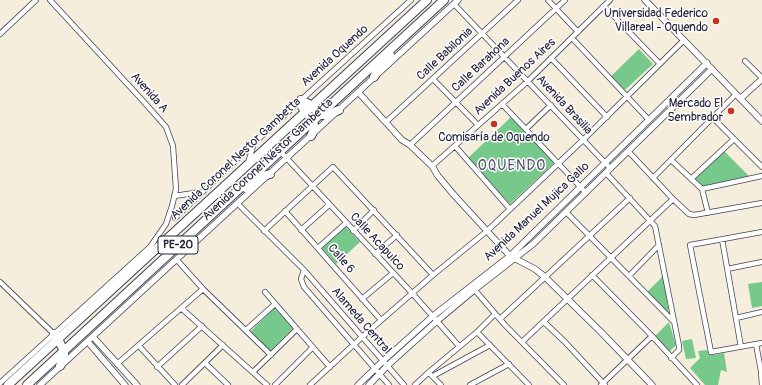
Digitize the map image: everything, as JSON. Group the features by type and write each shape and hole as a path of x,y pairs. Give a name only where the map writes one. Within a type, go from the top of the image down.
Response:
{"highway":[{"name":"Avenida Coronel Nestor Gambetta","path":"8,385 56,337 183,224 427,0"},
{"name":"Avenida Coronel Nestor Gambetta","path":"27,385 444,0"},
{"path":"374,77 378,69 391,54 395,45"},
{"path":"301,100 311,105 320,115 326,115 339,110"},
{"path":"301,100 304,112 313,121 314,130 311,136"},
{"path":"235,193 248,187 263,176 270,174"},
{"path":"56,337 64,351 64,359 60,366"}],"street":[{"path":"0,34 36,0"},
{"name":"Avenida A","path":"50,0 166,127 173,146 176,176 172,206 166,224 150,247 83,308 56,337"},
{"name":"Avenida Oquendo","path":"247,165 254,143 411,0"},
{"name":"Calle Babilonia","path":"386,122 518,0"},
{"path":"548,0 578,32"},
{"name":"Calle Barahona","path":"410,145 565,0"},
{"name":"Avenida Buenos Aires","path":"432,166 528,81 610,0"},
{"path":"645,0 762,121"},
{"name":"Avenida Brasilia","path":"456,2 482,34 610,168"},
{"name":"Avenida Coronel Néstor Gambetta","path":"40,385 456,2"},
{"path":"604,6 660,64"},
{"path":"572,38 649,120"},
{"path":"310,385 412,293 487,231 584,140 684,40"},
{"path":"551,58 607,117"},
{"path":"741,98 762,78 745,61"},
{"name":"Avenida Manuel Mujica Gallo","path":"368,385 387,366 510,256 707,63"},
{"name":"Avenida Manuel Mujica Gallo","path":"358,385 433,316 516,259 533,244 712,69"},
{"path":"433,79 478,125"},
{"path":"358,92 402,140 410,145 432,166 438,176 454,195 510,256 535,269 545,277 602,332 652,385"},
{"path":"653,178 736,94"},
{"path":"502,104 586,193"},
{"path":"526,129 550,105"},
{"path":"713,118 762,167"},
{"path":"691,179 734,139"},
{"name":"Avenida A","path":"166,224 175,218 254,143"},
{"path":"455,146 510,209"},
{"name":"Calle Acapulco","path":"280,151 438,321 459,346"},
{"path":"628,151 689,214 694,215 708,213 762,203"},
{"path":"670,160 702,189 708,213"},
{"path":"264,231 333,167 433,275"},
{"path":"606,173 655,226 679,346 679,350 671,358"},
{"path":"702,189 762,176"},
{"path":"174,196 188,193 195,194 203,191"},
{"path":"500,319 630,198"},
{"path":"522,342 673,199"},
{"name":"Alameda Central","path":"238,204 304,270 404,385"},
{"path":"302,230 329,205"},
{"path":"353,230 374,210"},
{"name":"Calle 6","path":"285,211 381,320"},
{"path":"566,212 674,321"},
{"path":"175,218 180,220 183,224"},
{"path":"318,248 346,223"},
{"path":"762,232 690,245 711,352 762,343"},
{"path":"375,254 397,235"},
{"path":"722,239 741,347"},
{"path":"629,276 659,245"},
{"path":"177,260 204,289 271,354"},
{"path":"727,269 762,262"},
{"name":"Alameda Central","path":"304,270 301,279 304,287 389,385"},
{"path":"362,299 393,273"},
{"path":"592,276 652,336 697,385"},
{"path":"0,282 56,337 0,383"},
{"path":"473,288 495,314 562,384"},
{"path":"117,364 204,289"},
{"path":"265,292 330,367"},
{"path":"246,330 275,304"},
{"path":"181,308 266,385"},
{"path":"736,318 762,312"},
{"path":"415,385 477,332 495,314"},
{"path":"544,322 565,342 603,384 652,336"},
{"path":"158,367 202,326"},
{"path":"253,372 297,329"},
{"path":"477,332 529,385"},
{"path":"93,337 137,385"},
{"path":"88,342 125,385"},
{"path":"756,344 762,374 762,385"},
{"path":"182,385 223,345"},
{"path":"433,376 490,345"},
{"path":"139,346 175,385"},
{"path":"275,385 313,347"},
{"path":"205,363 228,385"},
{"path":"473,384 509,364"},
{"path":"429,372 440,385"}],"green space":[{"path":"639,49 653,64 625,90 611,76"},
{"path":"511,117 554,163 510,204 468,158"},
{"path":"724,151 749,176 705,186 699,185 694,179"},
{"path":"345,226 360,242 336,264 322,248"},
{"path":"663,273 669,314 647,292 661,278"},
{"path":"762,282 762,306 752,308 748,284"},
{"path":"274,308 294,327 270,351 251,331"},
{"path":"669,322 676,345 669,352 655,336"},
{"path":"692,339 696,358 686,359 682,341"},
{"path":"707,350 709,354 713,355 724,353 727,372 721,370 718,385 705,385 690,368 700,358 698,351"}],"place":[{"name":"Universidad Federico Villareal - Oquendo","path":"716,21"},
{"name":"Mercado El Sembrador","path":"731,111"},
{"name":"Comisaría de Oquendo","path":"494,124"}],"district":[{"name":"OQUENDO","path":"512,166"}]}
